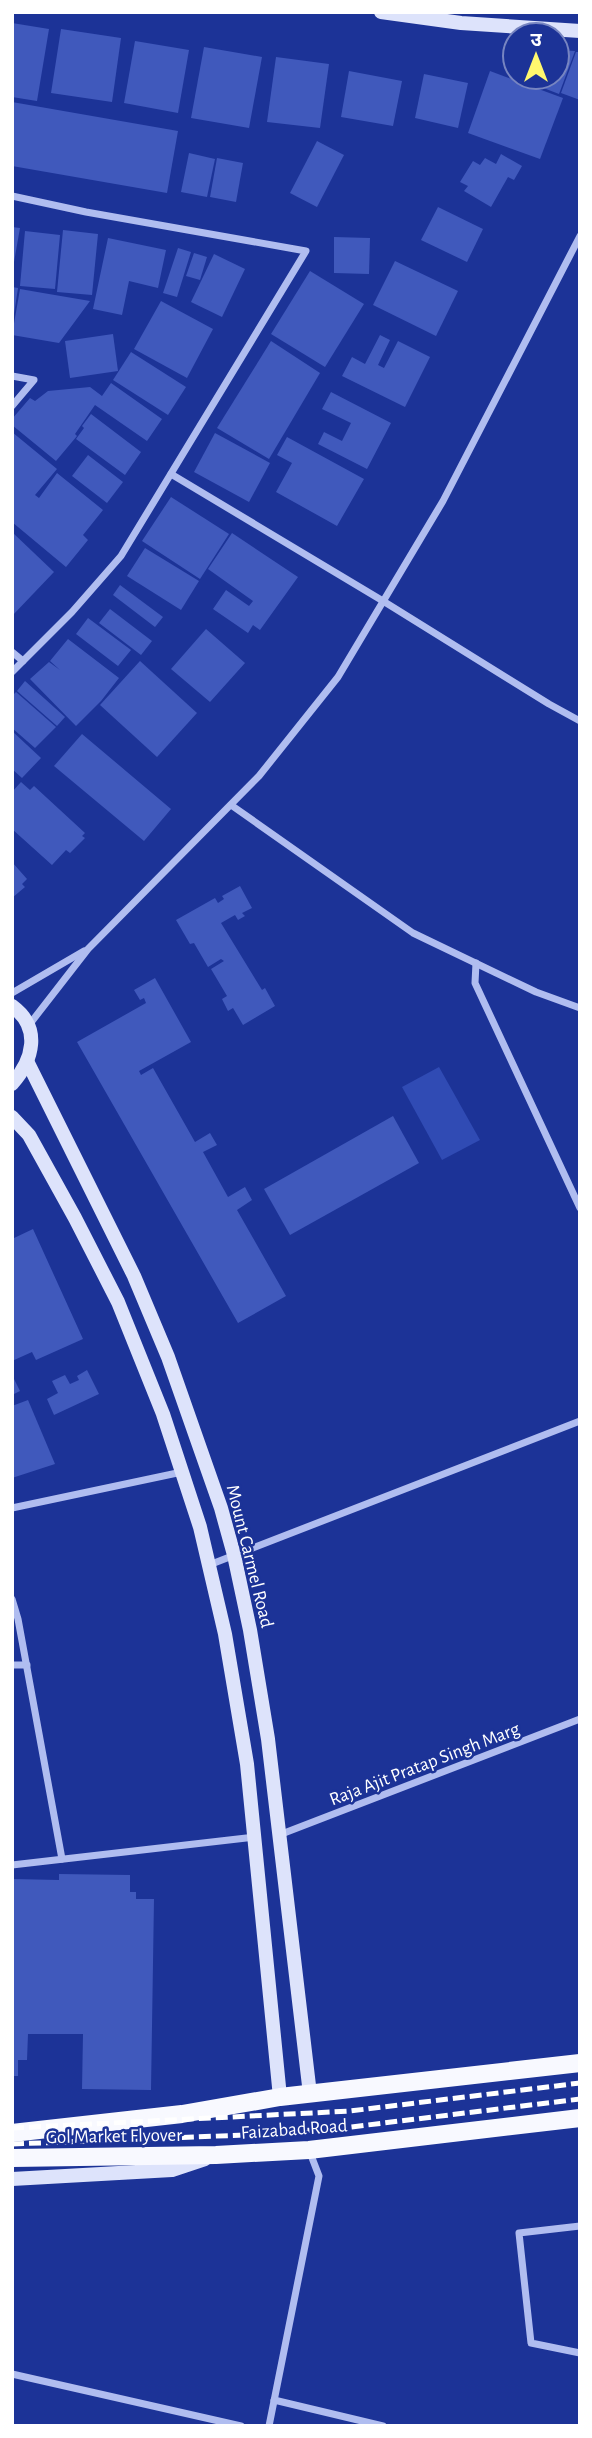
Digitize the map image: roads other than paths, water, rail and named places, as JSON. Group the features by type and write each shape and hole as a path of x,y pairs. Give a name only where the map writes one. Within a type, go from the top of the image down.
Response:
{"main road":[{"name":"Faizabad Road","path":"12,2133 182,2114 280,2097 580,2063"},
{"name":"Faizabad Road","path":"216,2155 309,2150 580,2118"},
{"name":"Gol Market Flyover","path":"12,2158 216,2155"}],"street":[{"path":"381,12 461,23 580,31"},
{"path":"12,196 86,212 306,251 121,556 72,612 12,672"},
{"path":"28,1026 88,949 259,776 338,677 443,501 580,236"},
{"path":"12,376 34,380 12,406"},
{"path":"171,474 580,721"},
{"path":"12,652 23,662"},
{"path":"231,804 413,933 536,992 580,1008"},
{"path":"12,993 88,949"},
{"path":"476,963 475,983 580,1208"},
{"path":"12,1006 19,1011 28,1026 32,1045 28,1063 12,1084"},
{"name":"Mount Carmel Road","path":"28,1063 134,1276 168,1357 221,1507 250,1630 268,1739 310,2094"},
{"path":"12,1117 29,1135 118,1302 163,1414 200,1527 225,1634 247,1763 280,2097"},
{"path":"209,1565 580,1421"},
{"path":"12,1508 182,1472"},
{"path":"12,1599 27,1665 62,1859"},
{"path":"12,1665 27,1665"},
{"name":"Raja Ajit Pratap Singh Marg","path":"279,1835 580,1719"},
{"path":"12,1865 255,1837"},
{"path":"269,2426 319,2176 309,2150"},
{"name":"Faizabad Road","path":"12,2179 172,2170 216,2155"},
{"path":"580,2226 519,2233 531,2343 580,2353"},
{"path":"12,2374 241,2426"},
{"path":"274,2400 383,2426"}],"railway":[{"path":"12,2128 350,2111 580,2083"},
{"path":"12,2144 245,2135 351,2127 580,2099"}]}
